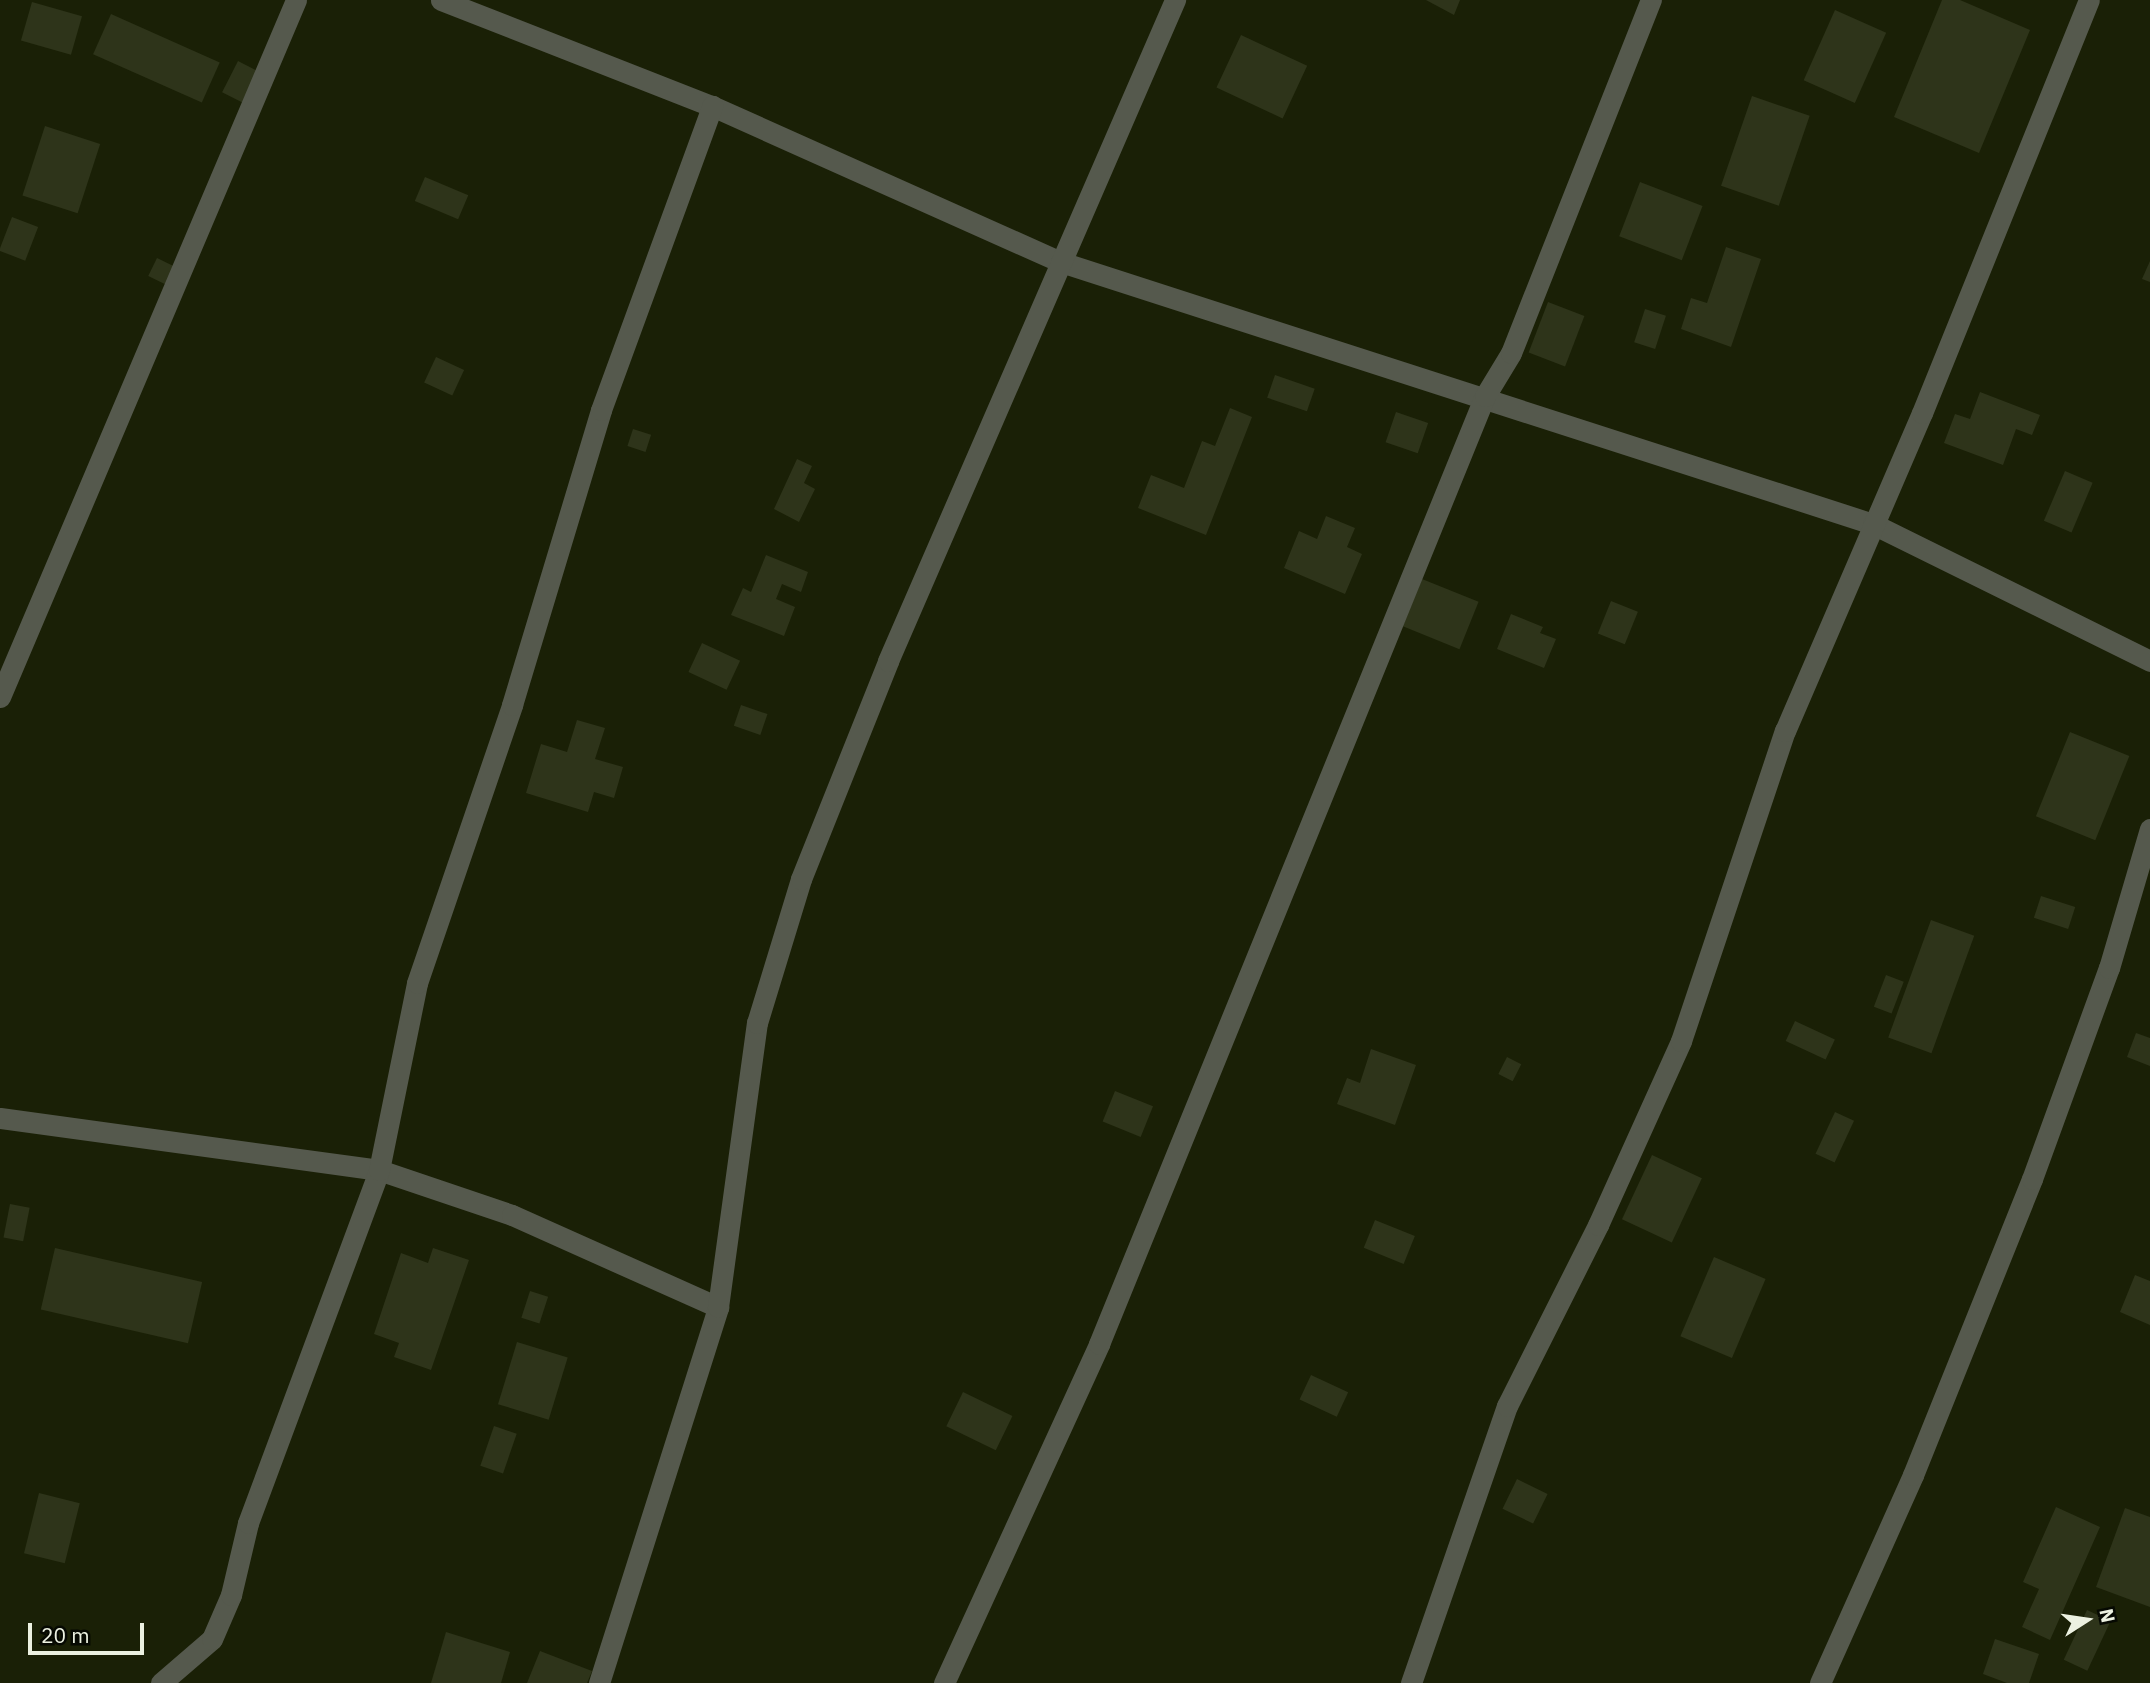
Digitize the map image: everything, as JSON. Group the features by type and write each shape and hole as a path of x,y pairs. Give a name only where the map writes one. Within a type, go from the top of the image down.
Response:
{"street":[{"path":"0,697 296,0"},
{"path":"441,0 712,106 1061,262 1485,396 1873,524 2150,661"},
{"path":"599,1683 718,1307 757,1023 800,879 888,661 1175,0"},
{"path":"944,1683 1099,1343 1485,396 1511,353 1651,0"},
{"path":"1411,1683 1507,1406 1598,1225 1681,1041 1785,731 2089,0"},
{"path":"161,1683 212,1639 231,1595 248,1522 379,1170 417,983 512,705 601,410 712,106"},
{"path":"1820,1683 1913,1475 2032,1179 2109,968 2150,829"},
{"path":"0,1118 379,1170 512,1215 718,1307"}],"building":[{"path":"1426,0 1460,0 1454,15"},
{"path":"1942,0 1960,0 2030,30 1979,153 1894,117"},
{"path":"32,2 82,16 71,55 21,40"},
{"path":"1835,10 1886,33 1855,103 1804,80"},
{"path":"111,14 220,62 202,103 93,54"},
{"path":"1241,35 1307,66 1283,118 1216,88"},
{"path":"238,61 265,75 249,106 222,92"},
{"path":"1752,96 1810,116 1779,206 1721,186"},
{"path":"45,126 100,144 78,213 22,195"},
{"path":"425,177 468,195 458,219 415,201"},
{"path":"1640,182 1703,206 1682,260 1619,236"},
{"path":"12,217 38,227 25,261 0,251"},
{"path":"1726,247 1761,259 1731,347 1681,329 1691,298 1707,303"},
{"path":"157,258 182,270 173,288 148,276"},
{"path":"2150,261 2150,282 2142,279"},
{"path":"1548,302 1584,316 1565,366 1529,352"},
{"path":"1645,309 1666,316 1655,349 1634,342"},
{"path":"436,357 464,370 452,395 424,382"},
{"path":"1275,375 1315,389 1307,411 1267,398"},
{"path":"1980,392 2040,415 2032,435 2016,429 2003,465 1944,443 1955,414 1970,419"},
{"path":"1230,408 1252,417 1206,535 1138,508 1151,475 1184,488 1202,441 1215,446"},
{"path":"1396,412 1428,423 1418,453 1386,442"},
{"path":"633,429 651,435 646,452 627,446"},
{"path":"797,459 812,466 804,483 815,489 799,522 774,509"},
{"path":"2065,471 2093,483 2072,532 2044,521"},
{"path":"1326,516 1355,528 1347,547 1362,554 1345,594 1284,568 1299,531 1317,539"},
{"path":"766,555 808,572 801,592 782,584 776,599 795,607 784,636 731,615 743,588 751,592"},
{"path":"1422,579 1479,602 1459,649 1403,626"},
{"path":"1611,601 1638,612 1625,644 1598,633"},
{"path":"1511,614 1543,627 1540,633 1556,639 1544,668 1497,649"},
{"path":"702,643 740,661 727,690 688,672"},
{"path":"741,705 767,714 760,735 734,726"},
{"path":"577,720 605,728 595,759 623,767 614,798 594,792 588,812 526,793 541,744 567,752"},
{"path":"2070,732 2129,756 2095,840 2036,816"},
{"path":"2041,896 2075,907 2068,929 2034,918"},
{"path":"1931,920 1974,936 1931,1053 1888,1037"},
{"path":"1886,975 1904,982 1892,1014 1874,1007"},
{"path":"1795,1021 1835,1040 1826,1060 1786,1041"},
{"path":"2136,1033 2150,1038 2150,1066 2127,1057"},
{"path":"1371,1049 1416,1065 1395,1125 1337,1104 1347,1078 1360,1083"},
{"path":"1507,1057 1521,1064 1513,1081 1498,1074"},
{"path":"1115,1091 1153,1106 1141,1137 1103,1122"},
{"path":"1835,1112 1854,1121 1835,1163 1816,1154"},
{"path":"1652,1155 1702,1178 1672,1243 1622,1219"},
{"path":"10,1204 30,1208 23,1241 4,1237"},
{"path":"1375,1220 1415,1236 1404,1264 1364,1248"},
{"path":"55,1248 202,1282 188,1343 41,1309"},
{"path":"433,1248 469,1260 431,1370 394,1357 399,1343 374,1334 401,1253 428,1263"},
{"path":"1714,1257 1766,1279 1732,1358 1680,1336"},
{"path":"2135,1275 2150,1281 2150,1325 2120,1312"},
{"path":"530,1291 548,1297 539,1324 521,1318"},
{"path":"517,1342 568,1357 549,1420 498,1404"},
{"path":"1311,1375 1348,1392 1337,1417 1300,1399"},
{"path":"963,1392 1012,1416 996,1450 946,1426"},
{"path":"494,1426 517,1434 503,1474 480,1466"},
{"path":"1517,1479 1548,1494 1533,1524 1503,1509"},
{"path":"39,1493 80,1503 65,1563 24,1553"},
{"path":"2056,1507 2100,1527 2050,1640 2022,1627 2039,1589 2023,1582"},
{"path":"2125,1508 2150,1517 2150,1607 2096,1587"},
{"path":"2087,1610 2111,1621 2087,1671 2064,1660"},
{"path":"446,1632 510,1652 501,1683 431,1683"},
{"path":"1995,1639 2039,1654 2029,1683 2007,1683 1983,1674"},
{"path":"540,1651 592,1671 587,1683 527,1683"}]}
